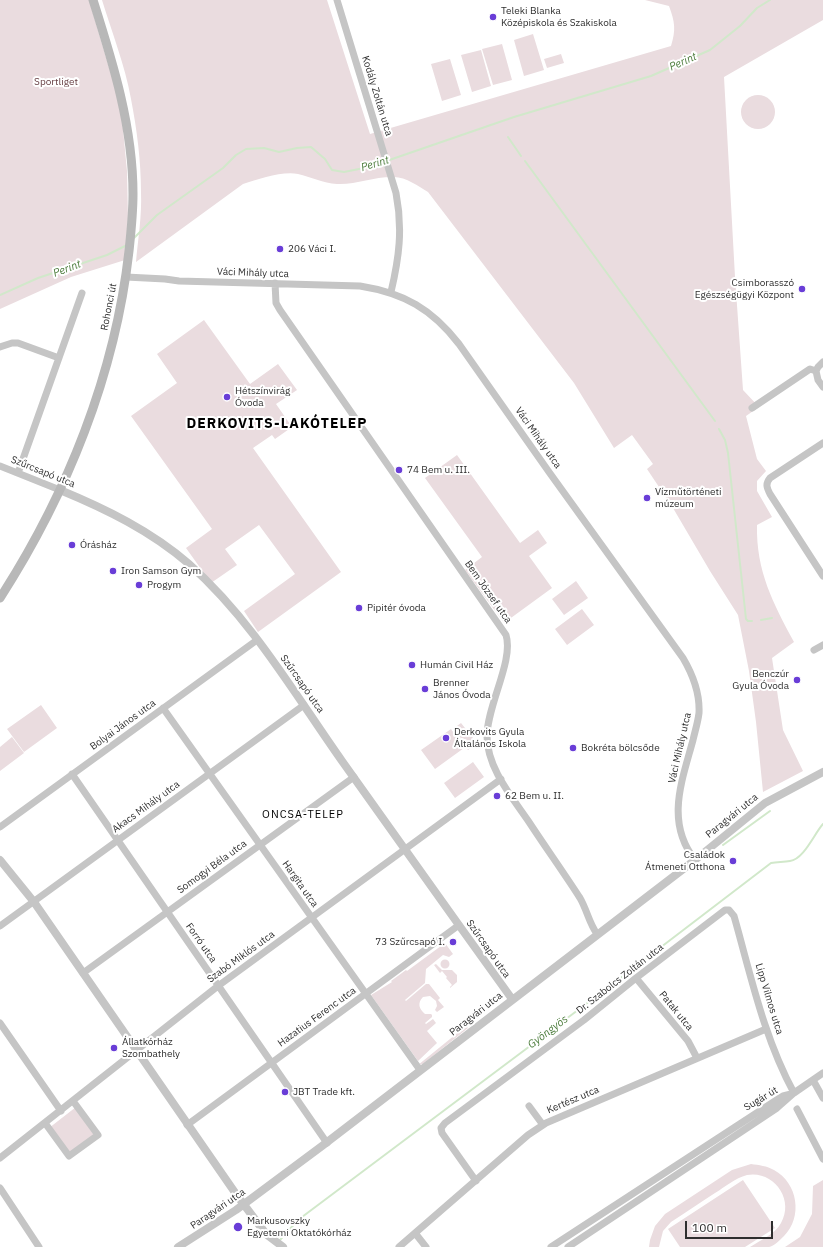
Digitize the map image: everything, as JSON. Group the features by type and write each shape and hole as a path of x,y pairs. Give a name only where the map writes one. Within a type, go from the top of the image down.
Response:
{"main road":[{"name":"Rohonci út","path":"0,598 60,490 80,442 103,376 115,332 126,277 132,221 132,165 124,106 93,0"}],"street":[{"name":"Kodály Zoltán utca","path":"337,0 396,193 400,223 398,256 390,292"},
{"name":"Váci Mihály utca","path":"126,277 179,281 275,283 378,288 410,301 433,315 443,324 459,344 688,667 696,686 699,713 682,781 677,818 683,840 695,860"},
{"name":"Bem József utca","path":"275,283 276,303 280,310 506,635 508,644 507,655 490,714 487,735 490,752 500,779 581,900 597,934"},
{"path":"18,473 82,293"},
{"path":"0,347 12,342 18,343 59,358"},
{"path":"823,362 816,371 818,380 823,387"},
{"path":"752,408 810,369 816,371"},
{"path":"823,443 770,478 767,481 766,486 823,576"},
{"name":"Szűrcsapó utca","path":"1,468 18,473 60,490 123,519 149,534 176,554 218,593 257,640 304,705 512,1000"},
{"name":"Bolyai János utca","path":"0,827 257,640"},
{"path":"814,650 823,645"},
{"name":"Akacs Mihály utca","path":"0,926 304,705"},
{"name":"Hargita utca","path":"163,708 420,1070"},
{"name":"Paragvári utca","path":"178,1247 244,1204 326,1142 695,860 765,803 783,792 823,772"},
{"name":"Forró utca","path":"72,774 326,1142"},
{"name":"Somogyi Béla utca","path":"83,973 354,777"},
{"name":"Szabó Miklós utca","path":"0,1158 218,986 500,779"},
{"path":"0,860 34,902 244,1204 266,1234 283,1247"},
{"name":"Dr. Szabolcs Zoltán utca","path":"476,1182 442,1133 441,1128 445,1123 584,1020 722,912 729,910"},
{"name":"Lipp Vilmos utca","path":"729,910 734,916 766,1029 794,1093"},
{"name":"Hazatius Ferenc utca","path":"188,1125 459,925"},
{"name":"Patak utca","path":"636,978 688,1041 697,1058"},
{"path":"0,1023 61,1111"},
{"name":"Kertész utca","path":"399,1247 476,1182 528,1135 542,1125 555,1118 766,1029"},
{"path":"794,1093 823,1073"},
{"path":"812,1080 823,1098"},
{"name":"Sugár út","path":"551,1247 775,1101 783,1096 794,1093"},
{"name":"Sugár út","path":"568,1247 777,1108 794,1093"},
{"path":"45,1123 69,1156 98,1135 73,1101"},
{"path":"529,1106 542,1125"},
{"path":"797,1108 823,1159"},
{"path":"0,1188 39,1247"},
{"path":"415,1233 426,1247"}],"green space":[{"name":"Sportliget","path":"0,0 89,0 121,108 127,171 128,218 125,260 71,277 0,309"},
{"path":"102,0 327,0 370,134 671,46 674,35 674,26 673,17 669,6 645,0 823,0 823,20 724,77 743,390 759,407 746,416 757,459 766,471 757,481 757,491 772,517 757,525 757,542 759,557 767,586 779,614 794,642 772,658 783,730 803,771 763,792 749,671 738,615 673,508 647,469 653,464 632,435 614,448 574,383 428,192 411,182 397,177 385,177 337,184 292,173 270,176 243,184 136,262 141,201 137,134 125,74"},
{"path":"533,34 544,70 524,76 514,40"},
{"path":"502,44 512,80 493,85 482,49"},
{"path":"481,50 491,86 472,92 461,55"},
{"path":"561,54 564,63 547,68 544,59"},
{"path":"450,59 461,95 442,101 431,64"},
{"path":"758,95 770,100 775,112 770,124 758,129 746,124 741,112 746,100"},
{"path":"204,320 250,384 278,364 297,390 276,404 292,427 275,439 272,435 253,448 341,572 258,632 244,611 295,574 259,525 225,549 237,565 211,583 186,548 212,529 131,416 177,383 157,354"},
{"path":"457,455 520,543 538,530 547,543 529,556 552,588 504,623 465,570 482,557 425,478"},
{"path":"576,581 588,598 564,615 552,599"},
{"path":"582,609 594,625 567,645 555,629"},
{"path":"41,705 57,728 24,752 7,729"},
{"path":"461,723 477,743 468,750 453,729"},
{"path":"451,729 464,748 435,769 421,750"},
{"path":"12,737 24,753 0,771 0,747"},
{"path":"473,762 484,777 455,798 444,783"},
{"path":"445,943 453,954 449,957 443,955 426,969 425,983 405,1000 406,1001 426,984 429,984 440,998 438,1000 444,1007 437,1012 435,1010 437,1006 436,1001 430,996 423,997 420,1001 420,1008 423,1012 425,1014 432,1015 432,1017 425,1023 426,1024 433,1019 436,1023 427,1031 437,1043 418,1061 371,995 392,982 391,981"},
{"path":"445,959 450,964 445,969 440,964"},
{"path":"436,964 442,970 452,970 457,975 457,982 450,988 452,985 442,971 440,973 434,965"},
{"path":"466,1026 468,1028 423,1064 418,1065"},
{"path":"76,1107 97,1135 69,1155 49,1128"},
{"path":"751,1164 774,1170 782,1176 793,1192 796,1210 794,1220 790,1228 777,1243 769,1247 750,1247 778,1227 785,1214 785,1205 779,1188 773,1182 765,1177 747,1175 734,1180 671,1222 663,1231 659,1247 649,1247 655,1226 665,1214 732,1170"},
{"path":"743,1180 775,1228 745,1247 680,1247 668,1229"},
{"path":"823,1180 823,1247 785,1247 800,1237 812,1214 813,1186"}],"waterway":[{"name":"Perint","path":"133,239 157,215 223,168 236,155 246,149 264,148 279,152 311,147 325,159 332,170 344,172 369,167 514,117 651,76 710,50 740,26 757,8 770,0"},
{"path":"508,137 521,156"},
{"path":"525,161 715,421"},
{"name":"Perint","path":"0,295 38,278 107,255 127,245"},
{"path":"719,429 725,440 728,453 746,619 748,621 752,621"},
{"path":"761,620 772,618"},
{"path":"723,845 770,811"},
{"name":"Gyöngyös","path":"279,1241 298,1220 771,863 790,861 800,856 823,824"}],"place":[{"name":"Teleki Blanka Középiskola és Szakiskola","path":"493,17"},
{"name":"206 Váci I.","path":"280,249"},
{"name":"Csimborasszó Egészségügyi Központ","path":"802,289"},
{"name":"Hétszínvirág Óvoda","path":"227,397"},
{"name":"74 Bem u. III.","path":"399,470"},
{"name":"Vízműtörténeti múzeum","path":"647,498"},
{"name":"Órásház","path":"72,545"},
{"name":"Iron Samson Gym","path":"113,571"},
{"name":"Progym","path":"139,585"},
{"name":"Pipitér óvoda","path":"359,608"},
{"name":"Humán Civil Ház","path":"412,665"},
{"name":"Benczúr Gyula Óvoda","path":"797,680"},
{"name":"Brenner János Óvoda","path":"425,689"},
{"name":"Derkovits Gyula Általános Iskola","path":"446,738"},
{"name":"Bokréta bölcsőde","path":"573,748"},
{"name":"62 Bem u. II.","path":"497,796"},
{"name":"Családok Átmeneti Otthona","path":"733,861"},
{"name":"73 Szűrcsapó I.","path":"453,942"},
{"name":"Állatkórház Szombathely","path":"114,1048"},
{"name":"JBT Trade kft.","path":"285,1092"},
{"name":"Markusovszky Egyetemi Oktatókórház","path":"238,1227"}],"district":[{"name":"DERKOVITS-LAKÓTELEP","path":"277,424"},
{"name":"ONCSA-TELEP","path":"303,815"}]}
